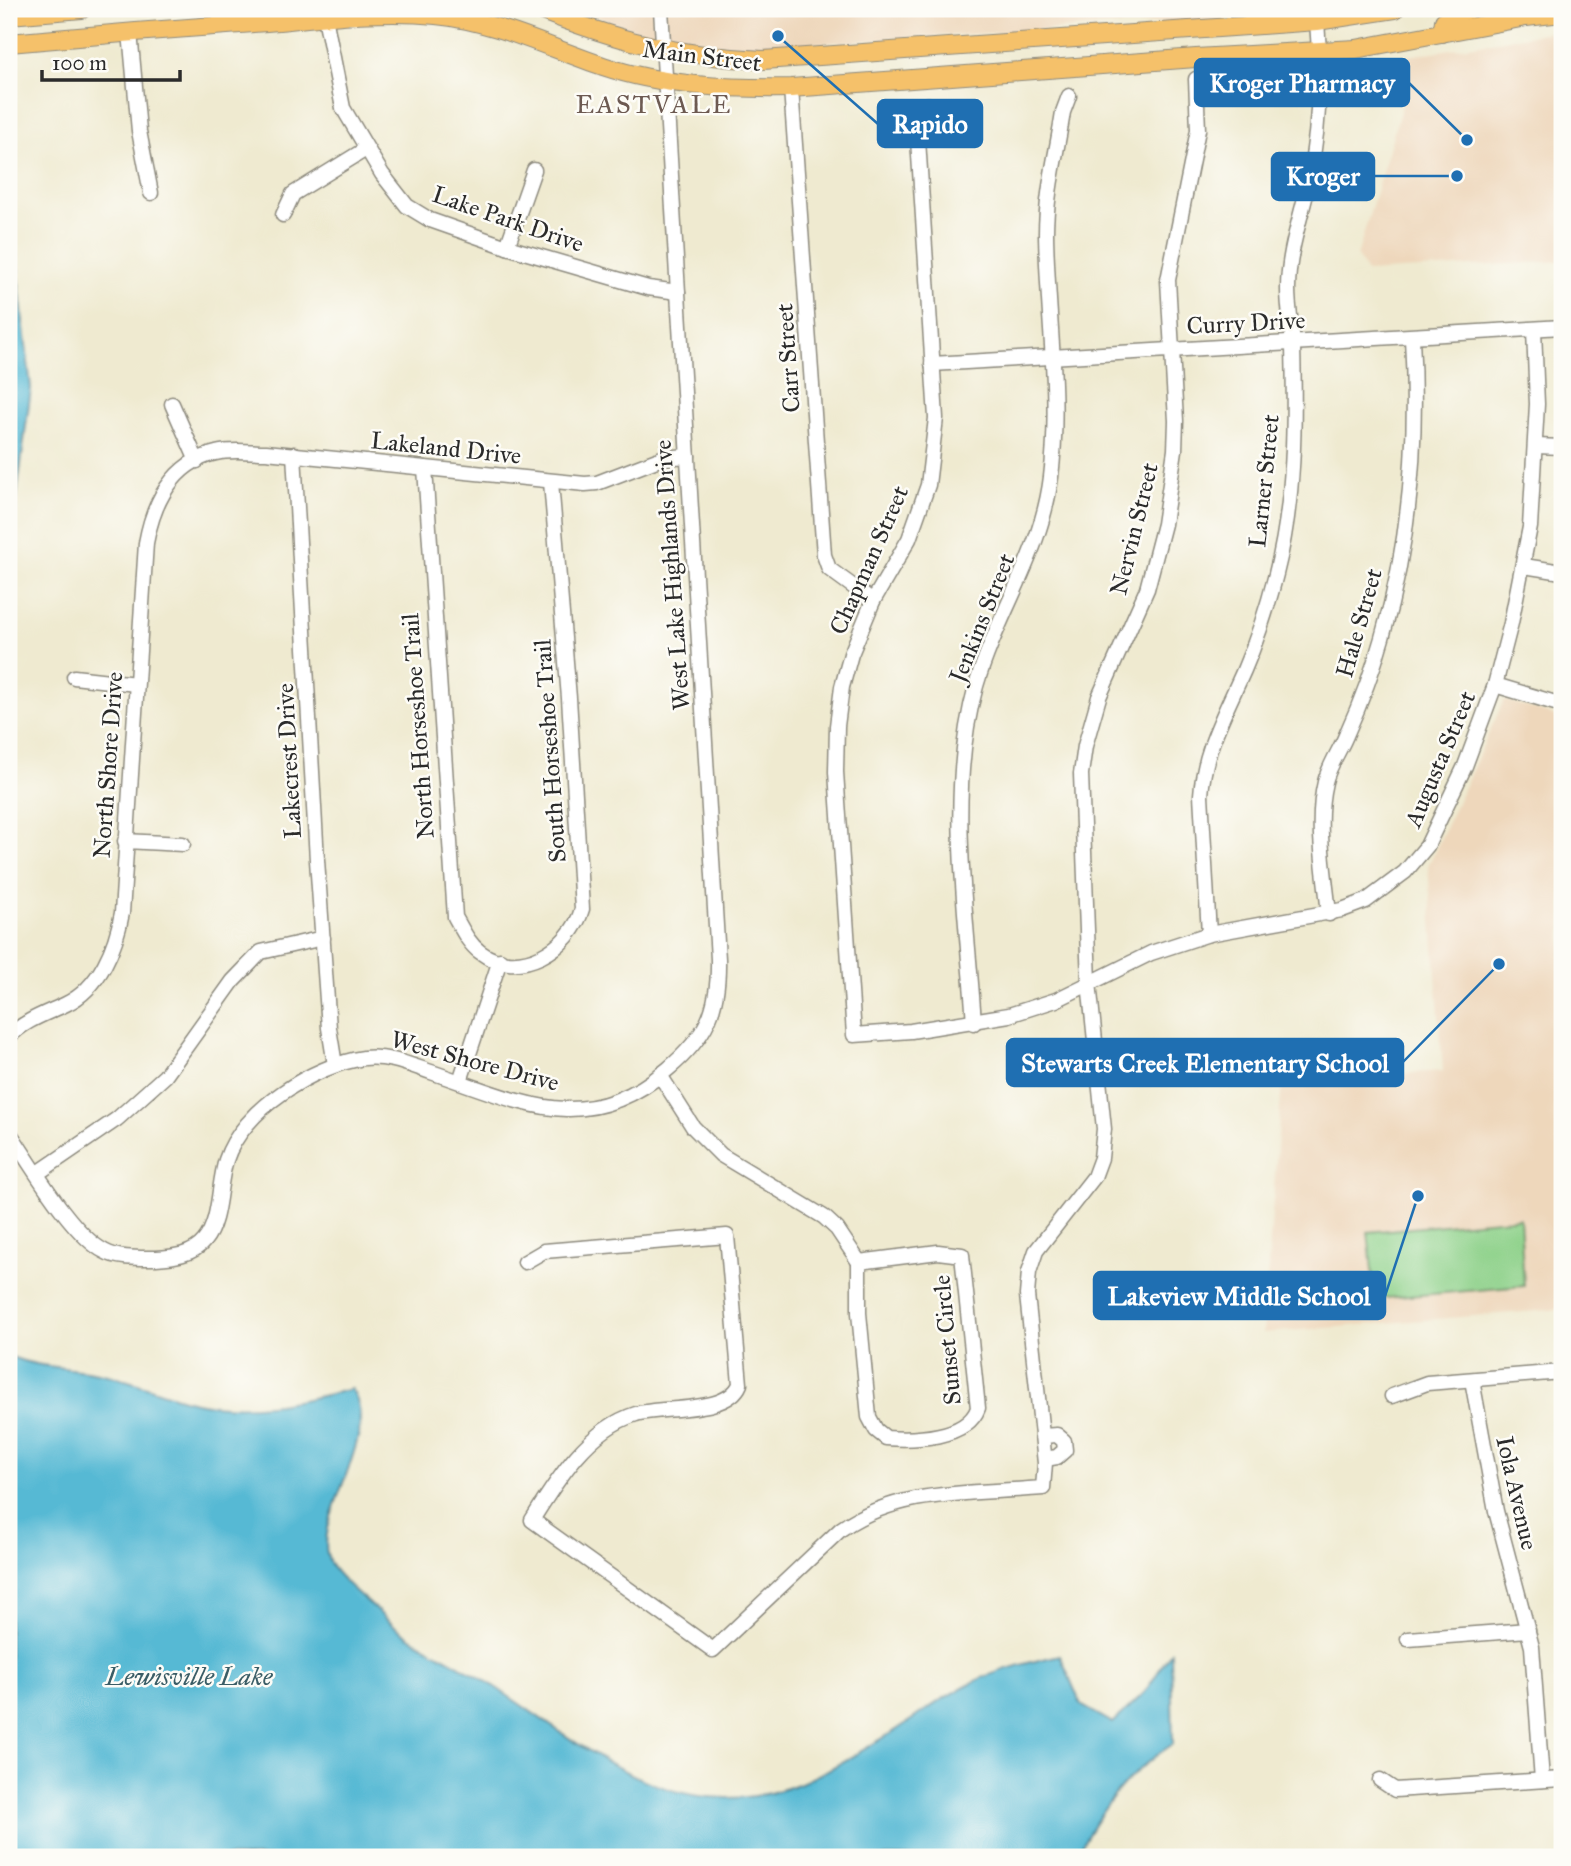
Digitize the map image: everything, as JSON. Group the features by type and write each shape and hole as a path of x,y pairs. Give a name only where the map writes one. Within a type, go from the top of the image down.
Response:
{"main road":[{"path":"9,15 82,9"},
{"name":"Main Street","path":"537,9 592,31 663,51 763,60 1271,16 1317,21 1395,9"},
{"path":"1442,33 1444,21 1452,14 1470,9"},
{"name":"Main Street","path":"9,43 130,32 237,16 325,17 398,13 470,20 515,32 605,67 664,80 733,89 791,88 1155,61 1356,50 1562,13"}],"street":[{"name":"West Lake Highlands Drive","path":"660,1075 699,1039 708,1023 719,986 661,9"},
{"name":"Lake Park Drive","path":"325,17 338,92 352,127 395,193 418,214 507,247 648,288 678,292"},
{"name":"Larner Street","path":"1209,934 1203,774 1213,738 1244,668 1268,603 1280,555 1293,464 1293,344 1288,289 1292,250 1316,135 1320,52 1317,21"},
{"path":"130,32 138,120 151,193"},
{"name":"Nervin Street","path":"1045,1459 1027,1295 1029,1272 1036,1251 1084,1192 1101,1158 1104,1129 1089,982 1081,774 1085,746 1099,697 1147,589 1164,524 1175,450 1173,349 1168,280 1198,130 1196,79"},
{"name":"Carr Street","path":"791,88 824,555 829,569 873,601"},
{"name":"Jenkins Street","path":"974,1023 960,804 962,750 976,686 1033,551 1046,509 1056,417 1046,230 1063,112 1069,96"},
{"name":"Chapman Street","path":"854,1035 836,772 836,726 842,687 873,601 909,539 928,485 936,418 917,124 928,105"},
{"path":"283,215 293,194 366,149"},
{"path":"507,247 534,170"},
{"name":"Curry Drive","path":"932,364 1412,338 1562,327"},
{"name":"Augusta Street","path":"854,1035 974,1023 1056,1000 1151,953 1209,934 1329,914 1366,901 1405,872 1427,846 1465,766 1495,685 1524,566 1536,446 1537,372 1534,330"},
{"name":"Hale Street","path":"1329,914 1322,800 1326,778 1373,670 1406,534 1413,480 1415,423 1412,338"},
{"path":"172,404 197,461"},
{"path":"1536,446 1562,447"},
{"name":"Lakeland Drive","path":"197,461 216,453 294,454 551,482 597,483 653,460 688,456"},
{"name":"Lakecrest Drive","path":"294,454 323,938 335,1065"},
{"name":"North Shore Drive","path":"9,1037 43,1012 73,999 94,978 115,946 122,913 136,684 150,518 169,483 197,461"},
{"name":"North Horseshoe Trail","path":"425,468 455,917 464,934 479,951 500,960"},
{"name":"South Horseshoe Trail","path":"500,960 519,961 549,954 572,933 582,909 551,482"},
{"path":"1524,566 1562,572"},
{"path":"74,677 136,684"},
{"path":"1495,685 1562,705"},
{"path":"125,841 183,845"},
{"path":"9,1132 37,1173 108,1125 165,1076 233,981 261,952 323,938"},
{"path":"460,1081 500,960"},
{"name":"West Shore Drive","path":"37,1173 80,1232 105,1252 157,1258 188,1252 205,1240 226,1160 243,1125 300,1083 335,1065 377,1057 531,1104 583,1110 601,1107 660,1075"},
{"path":"660,1075 693,1127 708,1144 721,1156 824,1217 837,1229 859,1262"},
{"path":"525,1262 544,1251 727,1236 740,1384 737,1391 719,1404 644,1413 604,1431 584,1448 532,1520 713,1650 841,1529 863,1514 906,1499 1043,1488 1045,1459 1057,1457 1065,1450 1064,1441 1057,1435 1042,1436"},
{"name":"Sunset Circle","path":"938,1252 962,1255 978,1408 974,1419 946,1433 898,1439 886,1438 876,1430 869,1418 859,1313 859,1262 938,1252"},
{"path":"1392,1396 1427,1383 1562,1372"},
{"name":"Iola Avenue","path":"1472,1380 1496,1511 1528,1630 1542,1780"},
{"path":"1408,1639 1528,1630"},
{"path":"1380,1780 1395,1790 1562,1779"}],"shaded area":[{"path":"573,9 1261,9 1261,17 755,47 671,41"},
{"path":"1562,30 1562,261 1366,272 1357,256 1402,105 1398,58"},
{"path":"1504,700 1562,718 1562,1309 1263,1333 1282,1082 1443,1071 1428,866"}],"green space":[{"path":"1520,1218 1524,1286 1375,1299 1368,1232"}],"water":[{"path":"9,198 31,388 9,554"},
{"name":"Lewisville Lake","path":"9,1356 42,1365 110,1376 179,1398 211,1405 272,1405 351,1389 359,1408 359,1430 328,1526 326,1547 331,1565 338,1574 408,1636 484,1680 601,1758 638,1777 676,1791 715,1798 757,1796 801,1783 893,1732 969,1684 1002,1671 1060,1655 1081,1705 1113,1723 1145,1692 1171,1652 1173,1744 1143,1766 1118,1791 1079,1850 1080,1857 9,1857"}],"place":[{"name":"Rapido","path":"778,36"},
{"name":"Kroger Pharmacy","path":"1467,140"},
{"name":"Kroger","path":"1457,176"},
{"name":"Stewarts Creek Elementary School","path":"1499,964"},
{"name":"Lakeview Middle School","path":"1418,1196"}],"district":[{"name":"EASTVALE","path":"654,104"}]}
